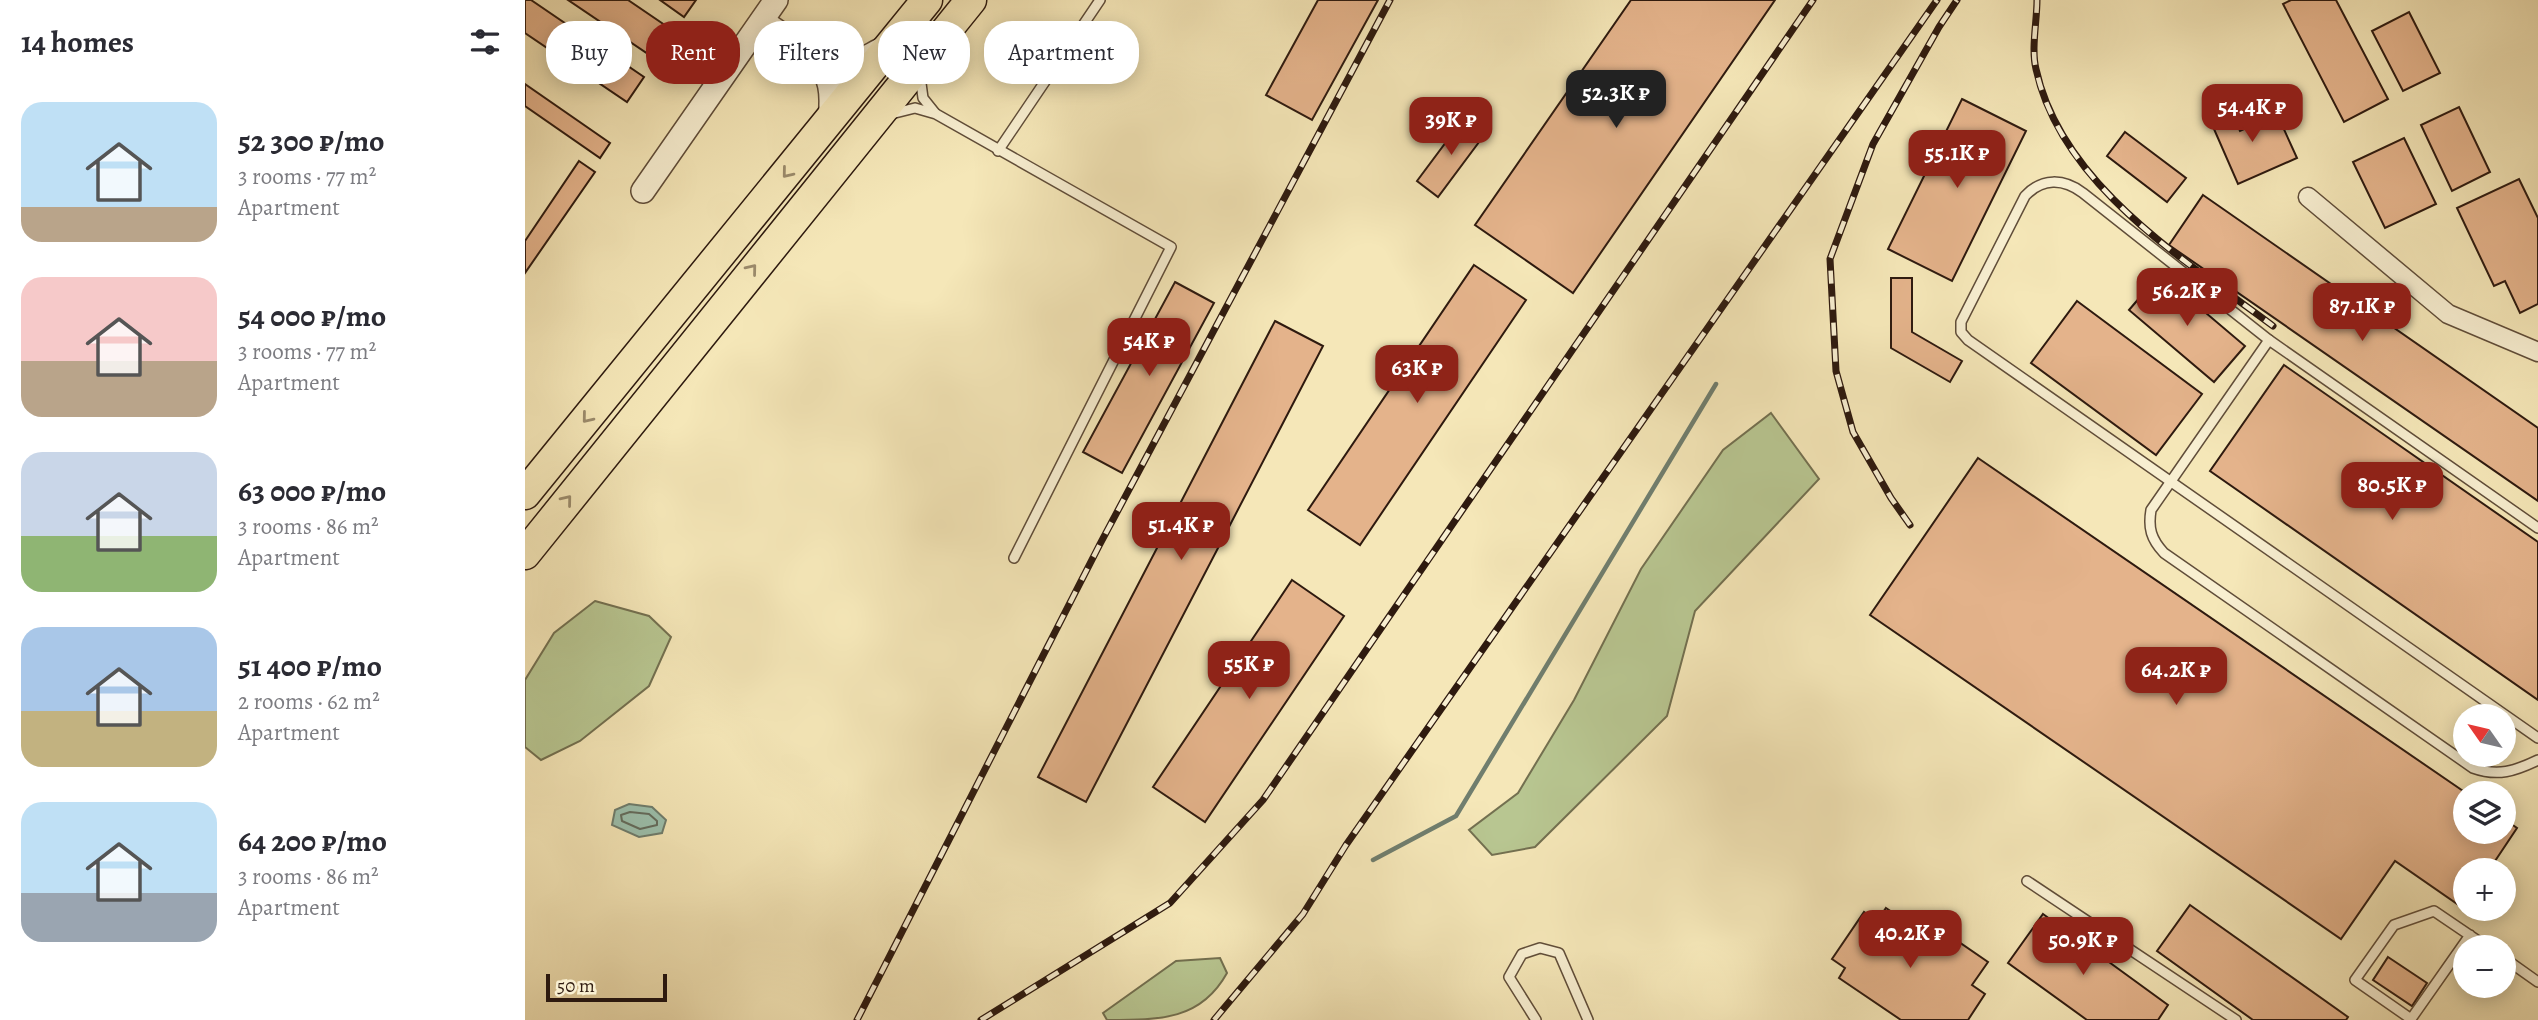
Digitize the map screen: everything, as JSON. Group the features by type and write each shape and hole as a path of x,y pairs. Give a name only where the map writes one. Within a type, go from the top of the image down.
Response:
{"highway":[{"path":"910,21 927,0"},
{"path":"955,21 971,0"},
{"path":"525,494 878,60"},
{"path":"525,554 904,84"}],"street":[{"path":"763,21 776,0"},
{"path":"643,191 754,33"},
{"path":"830,84 833,93 830,120"},
{"path":"2308,197 2448,314 2538,352"}],"lane":[{"path":"998,151 1100,0"},
{"path":"920,84 923,98 936,114"},
{"path":"871,125 893,113 915,108 936,114 1171,247 1014,558"},
{"path":"2538,528 2269,340 2074,186 2048,182 2031,189 2021,201 1961,322 1961,332 1968,340 2538,738"},
{"path":"2269,340 2151,510 2149,522 2155,544 2164,553 2473,768 2498,774 2514,772 2538,760"},
{"path":"2027,881 2236,1020"},
{"path":"2434,911 2470,935 2411,1019 2355,980 2394,925 2434,911"},
{"path":"1536,1020 1509,977 1523,954 1540,948 1559,953 1588,1020"},
{"path":"2516,966 2538,982"}],"green space":[{"path":"1771,413 1819,479 1695,611 1667,716 1535,847 1492,855 1469,830 1518,793 1574,700 1641,569 1723,450"},
{"path":"595,601 649,616 671,637 649,686 580,741 541,760 525,747 525,680 554,633"},
{"path":"1220,958 1227,973 1217,989 1192,1009 1162,1018 1145,1019 1107,1020 1103,1013 1176,961"}],"water":[{"path":"629,804 652,807 666,820 662,833 639,837 612,825 615,810"}],"building":[{"path":"525,0 531,0 562,21 546,21 546,47 525,33"},
{"path":"568,0 628,0 659,21 646,21 646,53 632,43 632,21 599,21"},
{"path":"660,0 696,0 684,17"},
{"path":"1318,0 1378,0 1312,120 1266,95"},
{"path":"1631,0 1775,0 1573,293 1475,225"},
{"path":"2291,0 2336,0 2388,99 2344,122 2283,4"},
{"path":"2409,12 2440,73 2403,91 2372,31"},
{"path":"632,69 644,77 627,102 600,84 632,84"},
{"path":"525,84 610,143 600,158 525,106"},
{"path":"1962,99 2026,131 1952,281 1888,249"},
{"path":"2228,104 2240,131 2277,114 2297,158 2238,184 2207,113"},
{"path":"2459,107 2490,172 2452,191 2421,125"},
{"path":"1464,118 1485,134 1438,197 1417,181"},
{"path":"2125,132 2186,178 2167,202 2107,156"},
{"path":"2404,138 2436,204 2385,228 2353,162"},
{"path":"579,161 595,172 525,273 525,241"},
{"path":"2519,179 2538,218 2538,304 2520,313 2505,281 2494,286 2457,208"},
{"path":"2203,195 2538,428 2538,501 2169,245"},
{"path":"1474,265 1526,300 1360,545 1308,510"},
{"path":"2160,274 2245,346 2214,382 2129,310"},
{"path":"1891,278 1912,278 1912,332 1962,361 1950,382 1891,348"},
{"path":"1175,282 1214,303 1122,473 1083,452"},
{"path":"2077,301 2202,394 2156,455 2031,363"},
{"path":"1275,321 1323,346 1086,802 1038,777"},
{"path":"2284,365 2538,542 2538,700 2210,471"},
{"path":"1978,458 2453,784 2453,844 2506,844 2497,858 2453,858 2453,901 2395,861 2341,939 1870,615"},
{"path":"1292,580 1344,616 1205,822 1153,787"},
{"path":"2190,905 2348,1017 2346,1020 2253,1020 2157,951"},
{"path":"1886,908 1946,948 1953,938 1988,962 1972,985 1985,994 1968,1020 1901,1020 1839,978 1845,968 1832,959 1864,912 1877,921"},
{"path":"2043,914 2168,1005 2158,1020 2087,1020 2008,963"},
{"path":"2388,957 2427,983 2412,1006 2373,980"}],"waterway":[{"path":"1373,860 1456,816 1716,384"}],"railway":[{"path":"857,1020 1100,544 1390,0"},
{"path":"981,1020 1170,903 1263,800 1813,0"},
{"path":"1214,1020 1303,914 1346,845 1937,0"},
{"path":"1910,525 1853,432 1836,371 1830,259 1873,144 1957,0"},
{"path":"2037,0 2034,44 2036,69 2050,111 2071,149 2099,184 2131,216 2202,274 2273,326"}]}
